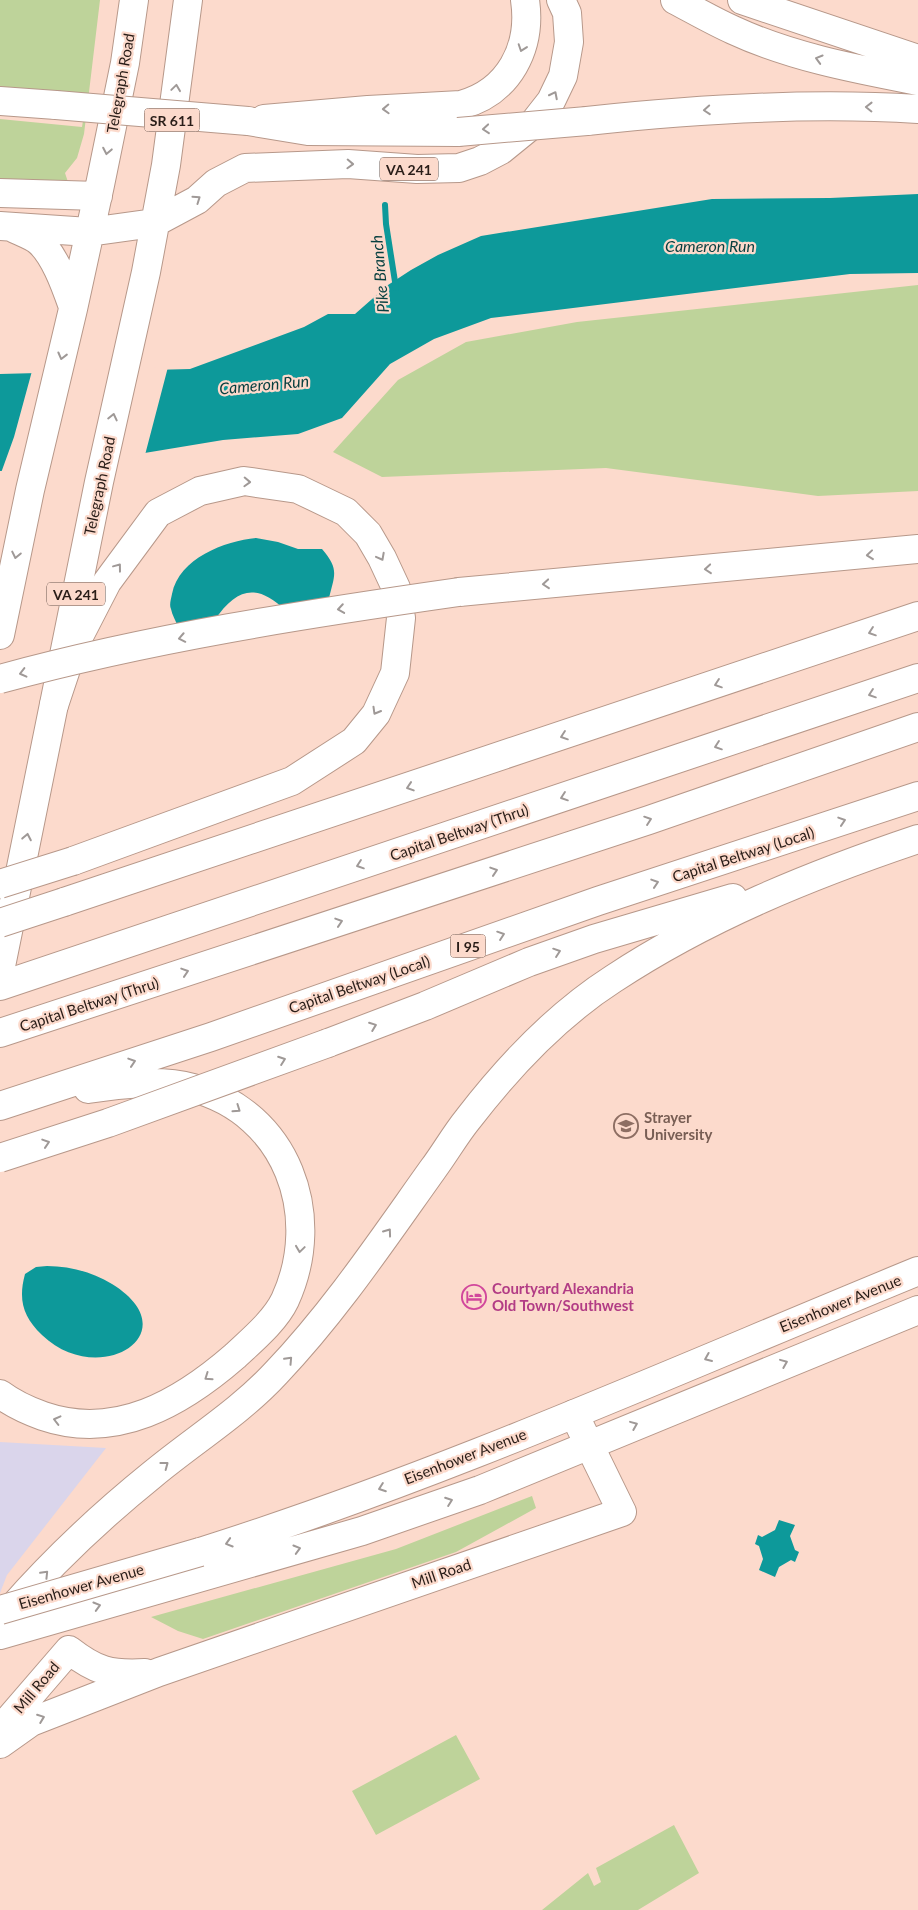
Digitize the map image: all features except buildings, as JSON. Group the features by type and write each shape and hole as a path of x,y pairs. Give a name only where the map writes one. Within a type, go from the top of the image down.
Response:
{"main road":[{"name":"Telegraph Road","path":"0,635 30,490 74,309 70,276 89,232 98,196 124,64 134,0"},
{"path":"248,121 368,110 461,105 474,101 502,83 519,56 526,30 524,0"},
{"name":"VA 241","path":"154,223 197,200 216,183 245,168 348,164 425,169 459,168 501,150 533,124 551,101 563,76 569,42 566,13 561,0"},
{"path":"675,0 734,30 778,47 826,61 918,81"},
{"path":"742,0 918,59"},
{"name":"Telegraph Road","path":"0,971 99,482 146,272 166,165 190,6"},
{"path":"0,101 248,121 308,131 458,132 751,107 822,106 918,109"},
{"path":"0,193 98,196"},
{"path":"5,226 89,232 154,223"},
{"path":"5,226 37,240 70,276"},
{"path":"0,884 72,861 292,781 354,741 376,714 396,673 401,618 396,588 368,534 346,512 298,489 244,481 200,491 158,513 107,582 73,648 54,705"},
{"path":"0,535 12,521 30,490"},
{"path":"0,678 101,654 204,634 341,609 459,592 918,550"},
{"path":"0,923 918,616"},
{"name":"Capital Beltway (Thru)","path":"0,986 918,678"},
{"name":"Capital Beltway (Thru)","path":"0,1033 650,820 918,727"},
{"name":"Capital Beltway (Local)","path":"10,1103 211,1036 598,901 918,796"},
{"path":"0,1622 47,1571 100,1520 153,1474 237,1410 310,1337 357,1275 468,1120 518,1061 564,1018 611,980 656,953 745,905 799,882 918,839"},
{"path":"0,1158 108,1123 328,1043 425,1006 530,962 594,939 690,909 799,882"},
{"path":"0,1394 34,1413 58,1421 77,1424 120,1422 162,1406 217,1371 269,1322 284,1302 294,1277 302,1234 298,1198 292,1180 276,1148 264,1132 248,1116 221,1099 183,1086 142,1084 105,1086 10,1103"},
{"name":"Eisenhower Avenue","path":"0,1610 200,1552 408,1478 574,1414 918,1271"},
{"name":"Eisenhower Avenue","path":"0,1635 386,1523 480,1490 918,1310"},
{"name":"Mill Road","path":"0,1744 31,1722 159,1672 622,1512 574,1414"},
{"name":"Mill Road","path":"0,1730 69,1650 82,1660 118,1675 159,1672"}],"shaded area":[{"path":"0,1442 106,1448 7,1575 0,1593"}],"green space":[{"path":"0,0 100,0 84,134 77,158 65,173 68,182 0,184 0,119 82,127 87,95 0,89"},
{"path":"918,285 918,491 818,496 606,468 382,477 333,452 398,380 466,342 577,322"},
{"path":"532,1496 536,1508 456,1552 203,1639 178,1631 151,1617 396,1549"},
{"path":"456,1735 480,1779 376,1835 352,1791"},
{"path":"674,1825 699,1873 638,1910 542,1910 588,1873 594,1886 601,1882 596,1868"}],"water":[{"name":"Cameron Run","path":"918,194 918,273 850,274 491,318 434,339 390,364 342,418 298,434 223,440 42,470 0,471 0,374 190,369 304,327 328,314 355,314 388,285 411,270 438,255 481,236 712,199 830,198"},
{"path":"256,538 278,542 298,549 322,549 331,562 334,572 329,598 286,611 266,596 248,593 231,601 214,621 178,627 170,604 176,581 184,570 193,561 218,548 231,543"},
{"path":"47,1266 81,1270 112,1284 134,1303 142,1320 140,1336 128,1349 110,1356 88,1357 65,1351 42,1335 26,1315 22,1292 25,1274 36,1267"},
{"path":"779,1520 795,1525 790,1536 795,1550 799,1552 795,1562 791,1560 779,1567 775,1577 759,1570 763,1559 759,1546 755,1544 758,1535 762,1537 775,1530"}],"pier":[{"path":"168,367 145,455 43,472 1,473 14,437 32,371"}],"waterway":[{"name":"Pike Branch","path":"385,205 386,224 396,288"}],"place":[{"name":"Strayer University","path":"626,1126"},
{"name":"Courtyard Alexandria Old Town/Southwest","path":"474,1297"}]}
